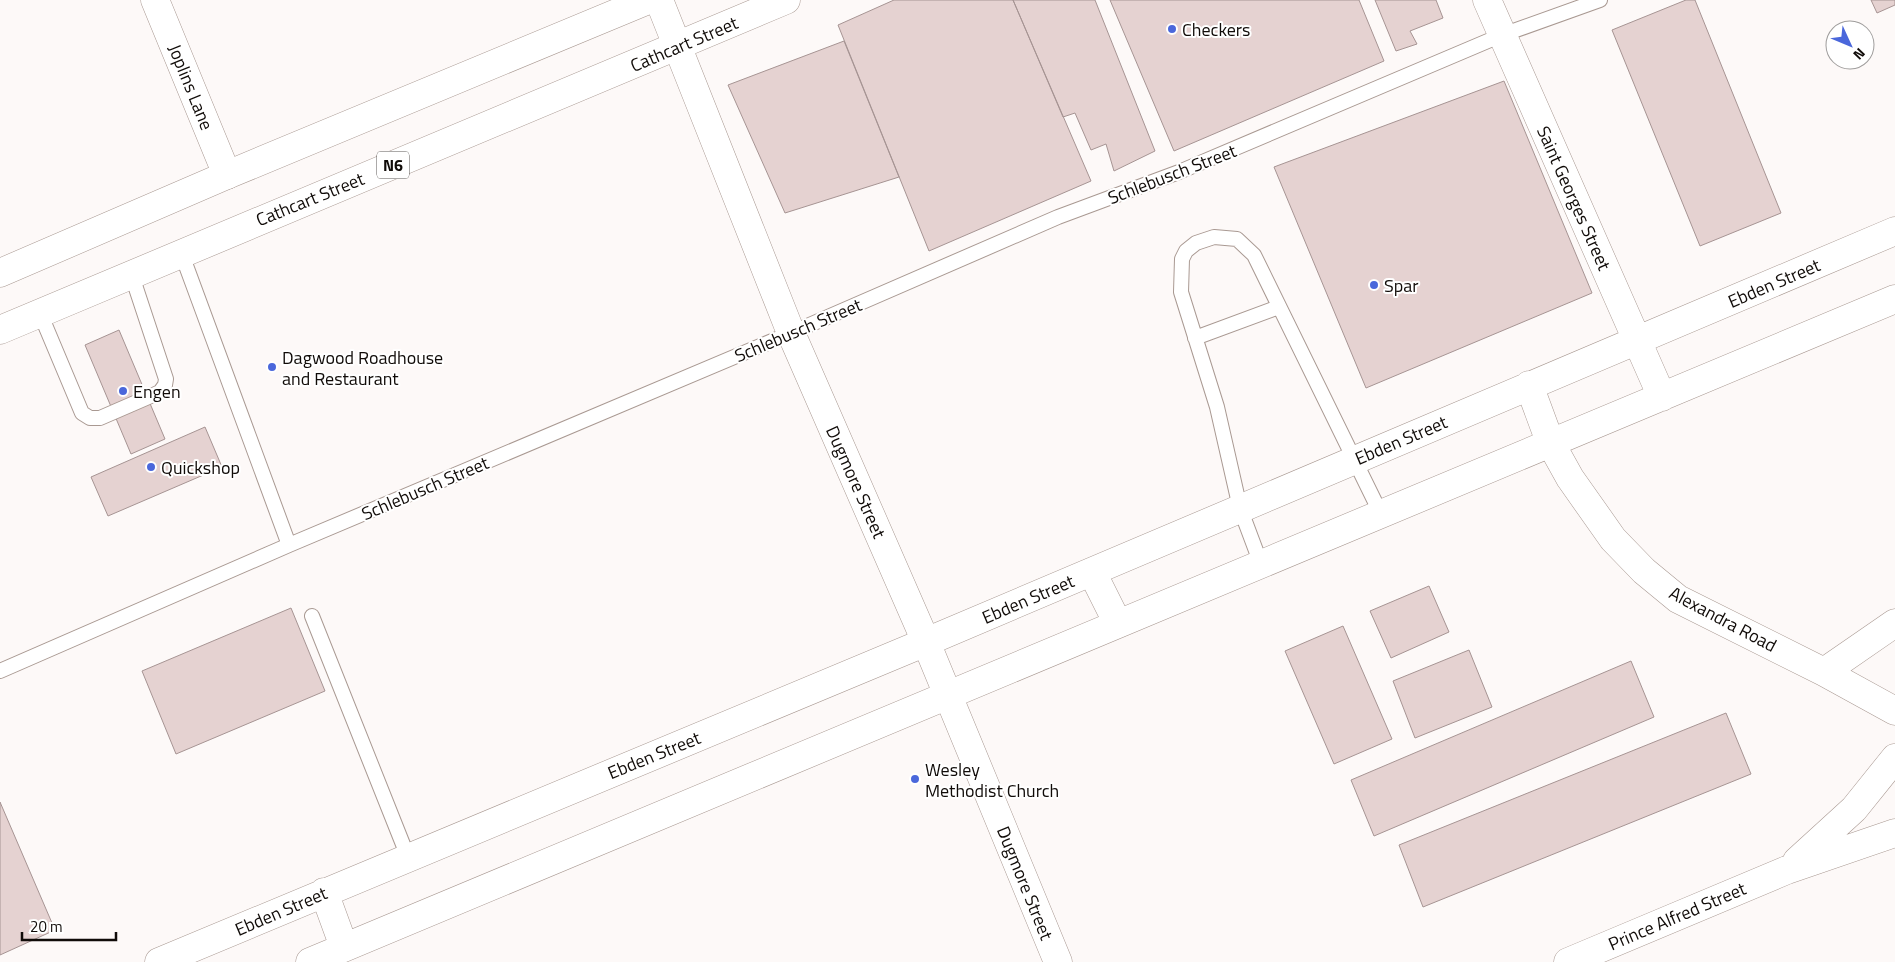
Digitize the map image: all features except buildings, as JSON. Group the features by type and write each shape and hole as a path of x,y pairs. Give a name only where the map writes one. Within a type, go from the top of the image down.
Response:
{"main road":[{"name":"Joplins Lane","path":"155,0 227,174"},
{"path":"0,273 227,174 648,0"},
{"name":"Dugmore Street","path":"659,0 791,333 926,642 1058,962"},
{"name":"Cathcart Street","path":"0,330 182,252 678,47 786,0"},
{"name":"Saint Georges Street","path":"1487,0 1662,397"},
{"name":"Ebden Street","path":"159,962 926,642 1895,231"},
{"path":"310,962 1895,299"},
{"name":"Alexandra Road","path":"1529,385 1550,442 1570,478 1613,539 1644,571 1678,599 1824,672 1895,711"},
{"path":"1092,572 1118,624"},
{"path":"1824,672 1895,623"},
{"name":"Prince Alfred Street","path":"1787,870 1854,809 1895,758"},
{"name":"Prince Alfred Street","path":"1568,962 1787,870 1895,833"},
{"path":"324,892 344,948"}],"lane":[{"name":"Schlebusch Street","path":"0,670 289,545 791,333 1058,217 1179,172 1502,35 1600,0"},
{"path":"1261,564 1240,508 1217,408 1181,292 1180,264 1186,251 1196,244 1214,237 1225,236 1244,243 1254,254 1353,461 1381,514"},
{"path":"182,252 289,545"},
{"path":"40,312 82,413 90,418 100,418 160,392 166,385 166,379 131,274"},
{"path":"1195,338 1279,307"},
{"path":"312,616 408,857"}],"place":[{"name":"Checkers","path":"1172,29"},
{"name":"Spar","path":"1374,285"},
{"name":"Dagwood Roadhouse and Restaurant","path":"272,367"},
{"name":"Engen","path":"123,391"},
{"name":"Quickshop","path":"151,467"},
{"name":"Wesley Methodist Church","path":"915,779"}]}
